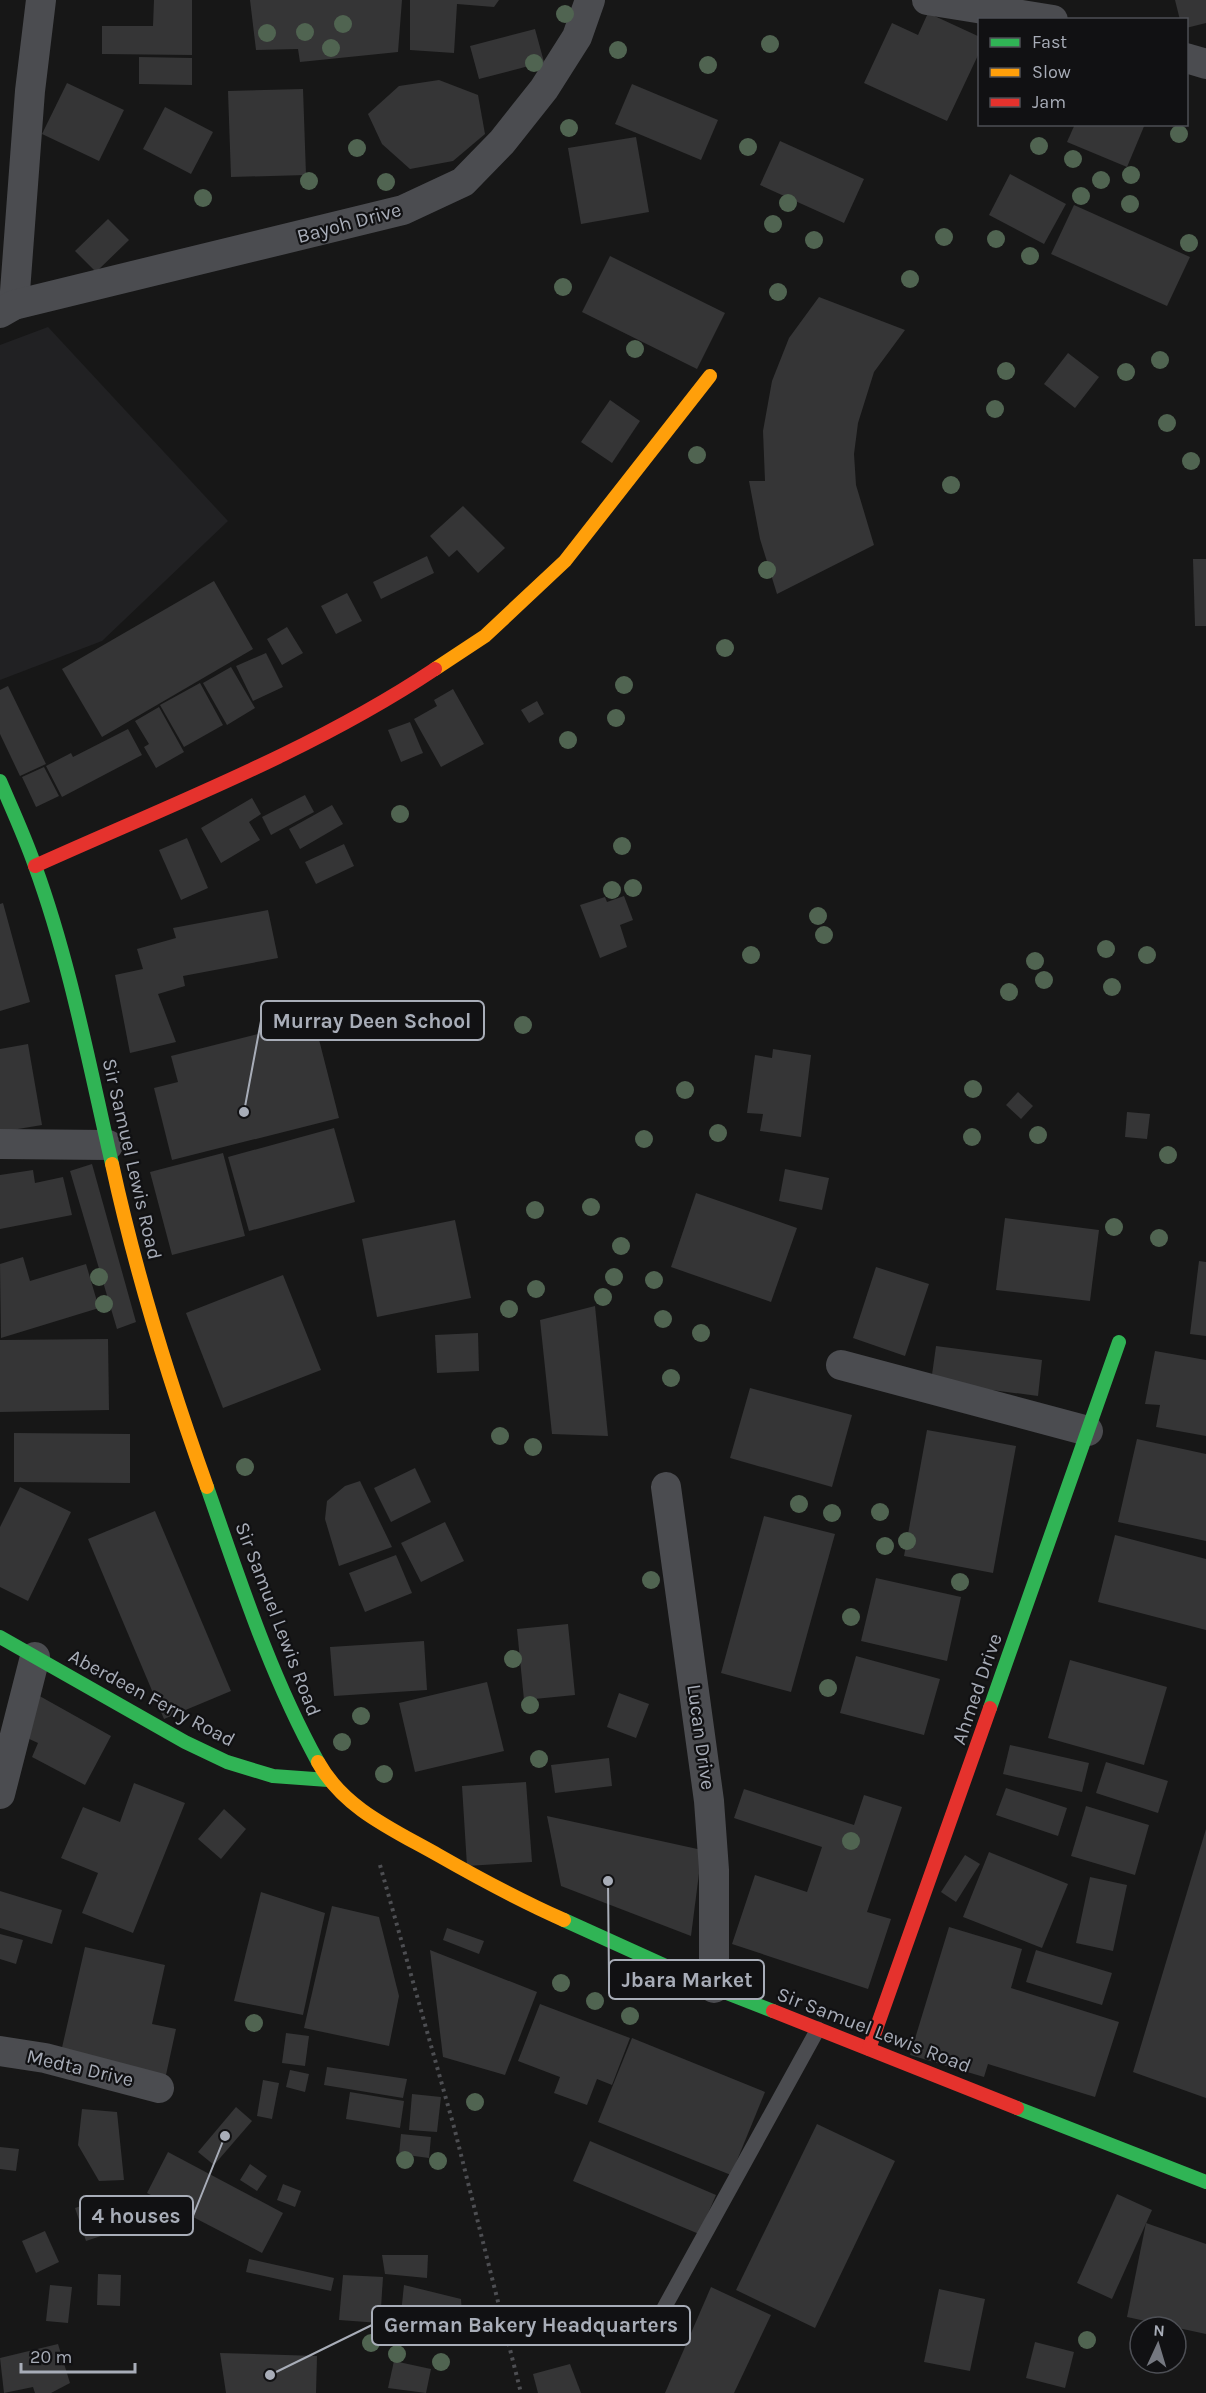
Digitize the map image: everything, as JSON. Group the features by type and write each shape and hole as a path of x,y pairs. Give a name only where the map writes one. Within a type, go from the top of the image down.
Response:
{"main road":[{"path":"35,866 291,751 405,689 485,636 565,561 710,376"},
{"name":"Sir Samuel Lewis Road","path":"0,781 35,866 76,1005 124,1219 170,1380 263,1645 294,1718 328,1780 366,1815 513,1897 714,1988 1206,2182"},
{"name":"Ahmed Drive","path":"869,2049 1119,1342"},
{"name":"Aberdeen Ferry Road","path":"0,1637 185,1742 226,1762 273,1776 328,1780"}],"street":[{"name":"Bayoh Drive","path":"41,0 7,309 403,210 463,182 502,142 544,89 577,37 590,0"},
{"path":"927,0 1040,18"},
{"path":"1188,59 1206,64"},
{"path":"0,1144 108,1145"},
{"path":"841,1365 1088,1431"},
{"name":"Lucan Drive","path":"666,1487 710,1801 714,1870 714,1988"},
{"path":"0,1794 35,1657"},
{"name":"Medta Drive","path":"0,2051 45,2058 159,2088"}],"lane":[{"path":"658,2319 818,2029"}],"path":[{"path":"366,1815 454,2127 522,2393"}],"shaded area":[{"path":"48,327 228,521 102,641 0,680 0,345"}],"building":[{"path":"154,0 192,0 192,55 102,54 102,26 153,26"},
{"path":"250,0 402,0 398,52 300,62 298,49 256,50"},
{"path":"410,0 499,0 494,7 457,4 454,53 410,50"},
{"path":"1175,0 1206,0 1206,23 1188,28 1188,18 1180,18"},
{"path":"928,13 978,36 978,55 947,121 864,83 892,23 918,35"},
{"path":"535,29 544,62 479,79 470,46"},
{"path":"139,57 192,58 192,85 139,84"},
{"path":"439,80 478,95 485,134 453,161 410,169 382,144 368,114 399,86"},
{"path":"67,83 124,110 99,161 42,134"},
{"path":"632,84 718,120 701,160 615,124"},
{"path":"303,89 306,175 231,177 228,91"},
{"path":"165,107 213,132 191,174 143,149"},
{"path":"1074,126 1144,126 1127,167 1067,142"},
{"path":"636,137 649,212 581,224 568,148"},
{"path":"780,141 864,179 844,223 760,185"},
{"path":"1010,174 1066,204 1044,244 989,215"},
{"path":"1074,205 1190,257 1167,306 1051,254"},
{"path":"108,219 129,240 96,272 75,251"},
{"path":"610,256 725,313 697,369 582,312"},
{"path":"819,297 905,330 874,372 858,423 854,454 856,485 874,545 777,594 760,539 749,481 765,481 763,431 772,381 789,338"},
{"path":"1068,353 1099,377 1075,408 1044,384"},
{"path":"610,400 640,421 612,463 581,442"},
{"path":"463,506 505,548 478,573 457,550 449,557 430,536"},
{"path":"427,556 434,573 381,599 373,582"},
{"path":"1193,559 1206,559 1206,626 1195,626"},
{"path":"214,581 253,649 102,737 62,669"},
{"path":"347,593 362,621 336,634 321,606"},
{"path":"287,627 303,653 282,665 267,639"},
{"path":"266,653 283,687 253,701 236,666"},
{"path":"231,667 255,708 227,725 203,683"},
{"path":"200,683 223,725 184,747 160,705"},
{"path":"8,686 46,764 20,776 0,734 0,690"},
{"path":"453,689 484,744 441,767 414,719 437,706 434,700"},
{"path":"537,701 544,714 529,723 521,710"},
{"path":"159,707 184,752 156,768 144,747 149,744 135,721"},
{"path":"410,722 423,753 401,762 388,730"},
{"path":"128,729 142,755 62,797 46,766 71,753 73,757"},
{"path":"44,767 59,796 36,807 22,777"},
{"path":"305,795 314,812 271,835 262,817"},
{"path":"252,798 261,814 249,822 260,840 221,863 201,828"},
{"path":"332,805 343,824 300,849 289,829"},
{"path":"187,838 208,888 181,900 159,850"},
{"path":"344,844 354,866 316,884 305,862"},
{"path":"624,896 633,920 620,925 627,947 600,958 580,905 605,897 607,902"},
{"path":"3,903 30,1002 0,1011 0,904"},
{"path":"268,910 278,958 183,976 185,986 158,994 176,1042 130,1053 115,975 143,969 137,949 176,938 173,928"},
{"path":"314,1020 339,1118 172,1160 154,1088 178,1082 171,1056"},
{"path":"28,1044 42,1125 0,1132 0,1049"},
{"path":"773,1049 811,1055 801,1137 760,1131 763,1114 747,1113 755,1055 772,1058"},
{"path":"1018,1092 1033,1106 1021,1119 1006,1105"},
{"path":"1127,1112 1150,1114 1147,1139 1125,1137"},
{"path":"334,1128 355,1202 249,1231 228,1157"},
{"path":"223,1153 245,1236 172,1255 150,1172"},
{"path":"92,1164 136,1322 117,1329 70,1171"},
{"path":"785,1169 829,1178 822,1210 779,1201"},
{"path":"33,1170 35,1183 63,1177 72,1215 0,1229 0,1175"},
{"path":"696,1193 797,1228 771,1302 671,1267"},
{"path":"1005,1218 1099,1230 1090,1301 996,1290"},
{"path":"455,1220 471,1298 377,1317 362,1239"},
{"path":"23,1257 30,1281 86,1264 99,1308 1,1338 0,1264"},
{"path":"1199,1261 1206,1262 1206,1336 1190,1334"},
{"path":"876,1267 929,1284 905,1356 853,1338"},
{"path":"283,1275 321,1370 223,1408 186,1313"},
{"path":"595,1306 608,1436 552,1434 540,1320"},
{"path":"478,1333 479,1371 437,1373 435,1335"},
{"path":"108,1339 109,1410 0,1412 0,1340"},
{"path":"936,1346 1042,1360 1038,1396 931,1382"},
{"path":"1155,1351 1206,1360 1206,1436 1156,1427 1160,1405 1145,1404"},
{"path":"750,1388 852,1415 832,1487 730,1458"},
{"path":"927,1430 1016,1446 993,1573 904,1556"},
{"path":"14,1433 130,1434 130,1483 14,1482"},
{"path":"1137,1439 1206,1454 1206,1541 1118,1522"},
{"path":"415,1468 431,1502 391,1522 374,1488"},
{"path":"360,1481 392,1547 339,1566 325,1519 327,1501 345,1486"},
{"path":"20,1487 71,1512 28,1601 0,1587 0,1527"},
{"path":"155,1511 231,1691 164,1719 88,1539"},
{"path":"764,1516 835,1534 791,1692 721,1673"},
{"path":"445,1522 464,1561 421,1582 401,1543"},
{"path":"1115,1535 1206,1559 1206,1630 1098,1602"},
{"path":"396,1555 412,1593 365,1612 349,1573"},
{"path":"876,1578 961,1597 947,1661 861,1641"},
{"path":"568,1624 575,1695 524,1700 517,1629"},
{"path":"424,1641 427,1690 334,1696 330,1647"},
{"path":"856,1656 940,1679 924,1735 840,1713"},
{"path":"1070,1660 1167,1687 1144,1765 1048,1738"},
{"path":"487,1682 504,1751 415,1772 399,1703"},
{"path":"619,1693 649,1704 636,1738 607,1727"},
{"path":"36,1694 111,1736 85,1785 32,1757 38,1743 25,1737"},
{"path":"1010,1745 1089,1763 1082,1792 1003,1774"},
{"path":"609,1758 612,1786 555,1793 551,1765"},
{"path":"1106,1762 1168,1781 1158,1813 1096,1793"},
{"path":"526,1782 532,1862 467,1866 462,1786"},
{"path":"134,1783 185,1803 133,1933 82,1913 98,1873 61,1858 83,1807 120,1822"},
{"path":"1006,1788 1067,1808 1058,1836 996,1815"},
{"path":"744,1789 854,1825 864,1795 902,1807 867,1912 891,1919 868,1989 732,1944 755,1875 807,1892 822,1847 734,1818"},
{"path":"1086,1806 1149,1825 1135,1875 1071,1856"},
{"path":"224,1809 246,1829 221,1859 198,1839"},
{"path":"547,1816 702,1850 691,1936 561,1886"},
{"path":"1206,1829 1206,2098 1133,2072"},
{"path":"989,1852 1068,1884 1042,1948 963,1917"},
{"path":"965,1855 980,1864 956,1902 941,1892"},
{"path":"1090,1877 1127,1885 1113,1951 1076,1943"},
{"path":"0,1891 62,1910 52,1944 0,1928"},
{"path":"261,1892 325,1913 303,2015 234,2001"},
{"path":"332,1906 379,1917 399,1996 389,2046 304,2028"},
{"path":"949,1927 1022,1949 1011,1988 1119,2022 1095,2097 988,2064 984,2077 910,2055"},
{"path":"447,1928 484,1941 479,1954 443,1940"},
{"path":"0,1934 23,1940 16,1964 0,1959"},
{"path":"85,1947 165,1965 152,2024 176,2029 166,2075 61,2052"},
{"path":"430,1950 537,1992 505,2075 443,2057"},
{"path":"1036,1950 1112,1973 1102,2005 1026,1982"},
{"path":"540,2004 630,2038 612,2085 597,2079 587,2105 554,2093 560,2077 518,2061"},
{"path":"286,2033 309,2036 305,2066 282,2063"},
{"path":"632,2038 765,2092 731,2175 598,2122"},
{"path":"327,2067 407,2079 403,2098 324,2085"},
{"path":"290,2070 309,2074 305,2092 286,2087"},
{"path":"263,2080 279,2083 272,2119 257,2116"},
{"path":"350,2092 404,2101 400,2128 346,2119"},
{"path":"412,2094 441,2097 437,2132 409,2130"},
{"path":"236,2107 252,2121 214,2165 198,2152"},
{"path":"82,2109 117,2112 124,2180 99,2181 78,2145"},
{"path":"817,2124 895,2161 815,2328 736,2290"},
{"path":"401,2134 431,2137 429,2158 399,2154"},
{"path":"590,2141 716,2195 699,2234 573,2181"},
{"path":"0,2147 19,2149 16,2171 0,2169"},
{"path":"168,2152 283,2213 262,2253 147,2193"},
{"path":"250,2164 267,2176 257,2191 240,2180"},
{"path":"283,2184 301,2191 295,2207 277,2200"},
{"path":"1117,2194 1152,2210 1112,2299 1077,2283"},
{"path":"114,2195 125,2228 86,2241 75,2208"},
{"path":"1146,2223 1206,2244 1206,2334 1188,2330 1188,2315 1128,2315 1127,2317"},
{"path":"45,2231 59,2262 36,2273 22,2241"},
{"path":"382,2255 428,2255 427,2278 385,2274"},
{"path":"249,2259 334,2278 331,2291 246,2272"},
{"path":"98,2274 121,2275 120,2306 97,2305"},
{"path":"343,2275 383,2277 380,2323 339,2320"},
{"path":"50,2285 72,2287 68,2323 46,2321"},
{"path":"404,2285 461,2299 463,2332 400,2323"},
{"path":"711,2287 771,2315 734,2393 665,2393"},
{"path":"939,2289 985,2299 970,2371 924,2362"},
{"path":"1035,2342 1074,2352 1065,2388 1026,2378"},
{"path":"58,2344 70,2383 51,2393 35,2393 33,2387 4,2393 0,2358"},
{"path":"220,2353 317,2356 316,2393 226,2393"},
{"path":"394,2361 431,2369 426,2393 388,2388"},
{"path":"570,2364 581,2393 538,2393 533,2374"}],"traffic: fast":[{"path":"0,781 31,855 59,939 112,1164"},
{"path":"990,1708 1119,1342"},
{"path":"207,1487 270,1662 318,1762"},
{"path":"0,1637 185,1742 227,1762 273,1776 328,1780"},
{"path":"564,1920 714,1988 773,2011"},
{"path":"1017,2108 1206,2182"}],"traffic: slow":[{"path":"435,669 485,636 565,561 710,376"},
{"path":"112,1164 154,1327 207,1487"},
{"path":"318,1762 342,1793 371,1817 485,1881 564,1920"}],"traffic: jam":[{"path":"35,866 290,751 388,699 435,669"},
{"path":"869,2049 990,1708"},
{"path":"773,2011 1017,2108"}],"place":[{"name":"Murray Deen School","path":"244,1112"},
{"name":"Jbara Market","path":"608,1881"},
{"name":"4 houses","path":"225,2136"},
{"name":"German Bakery Headquarters","path":"270,2375"}]}
